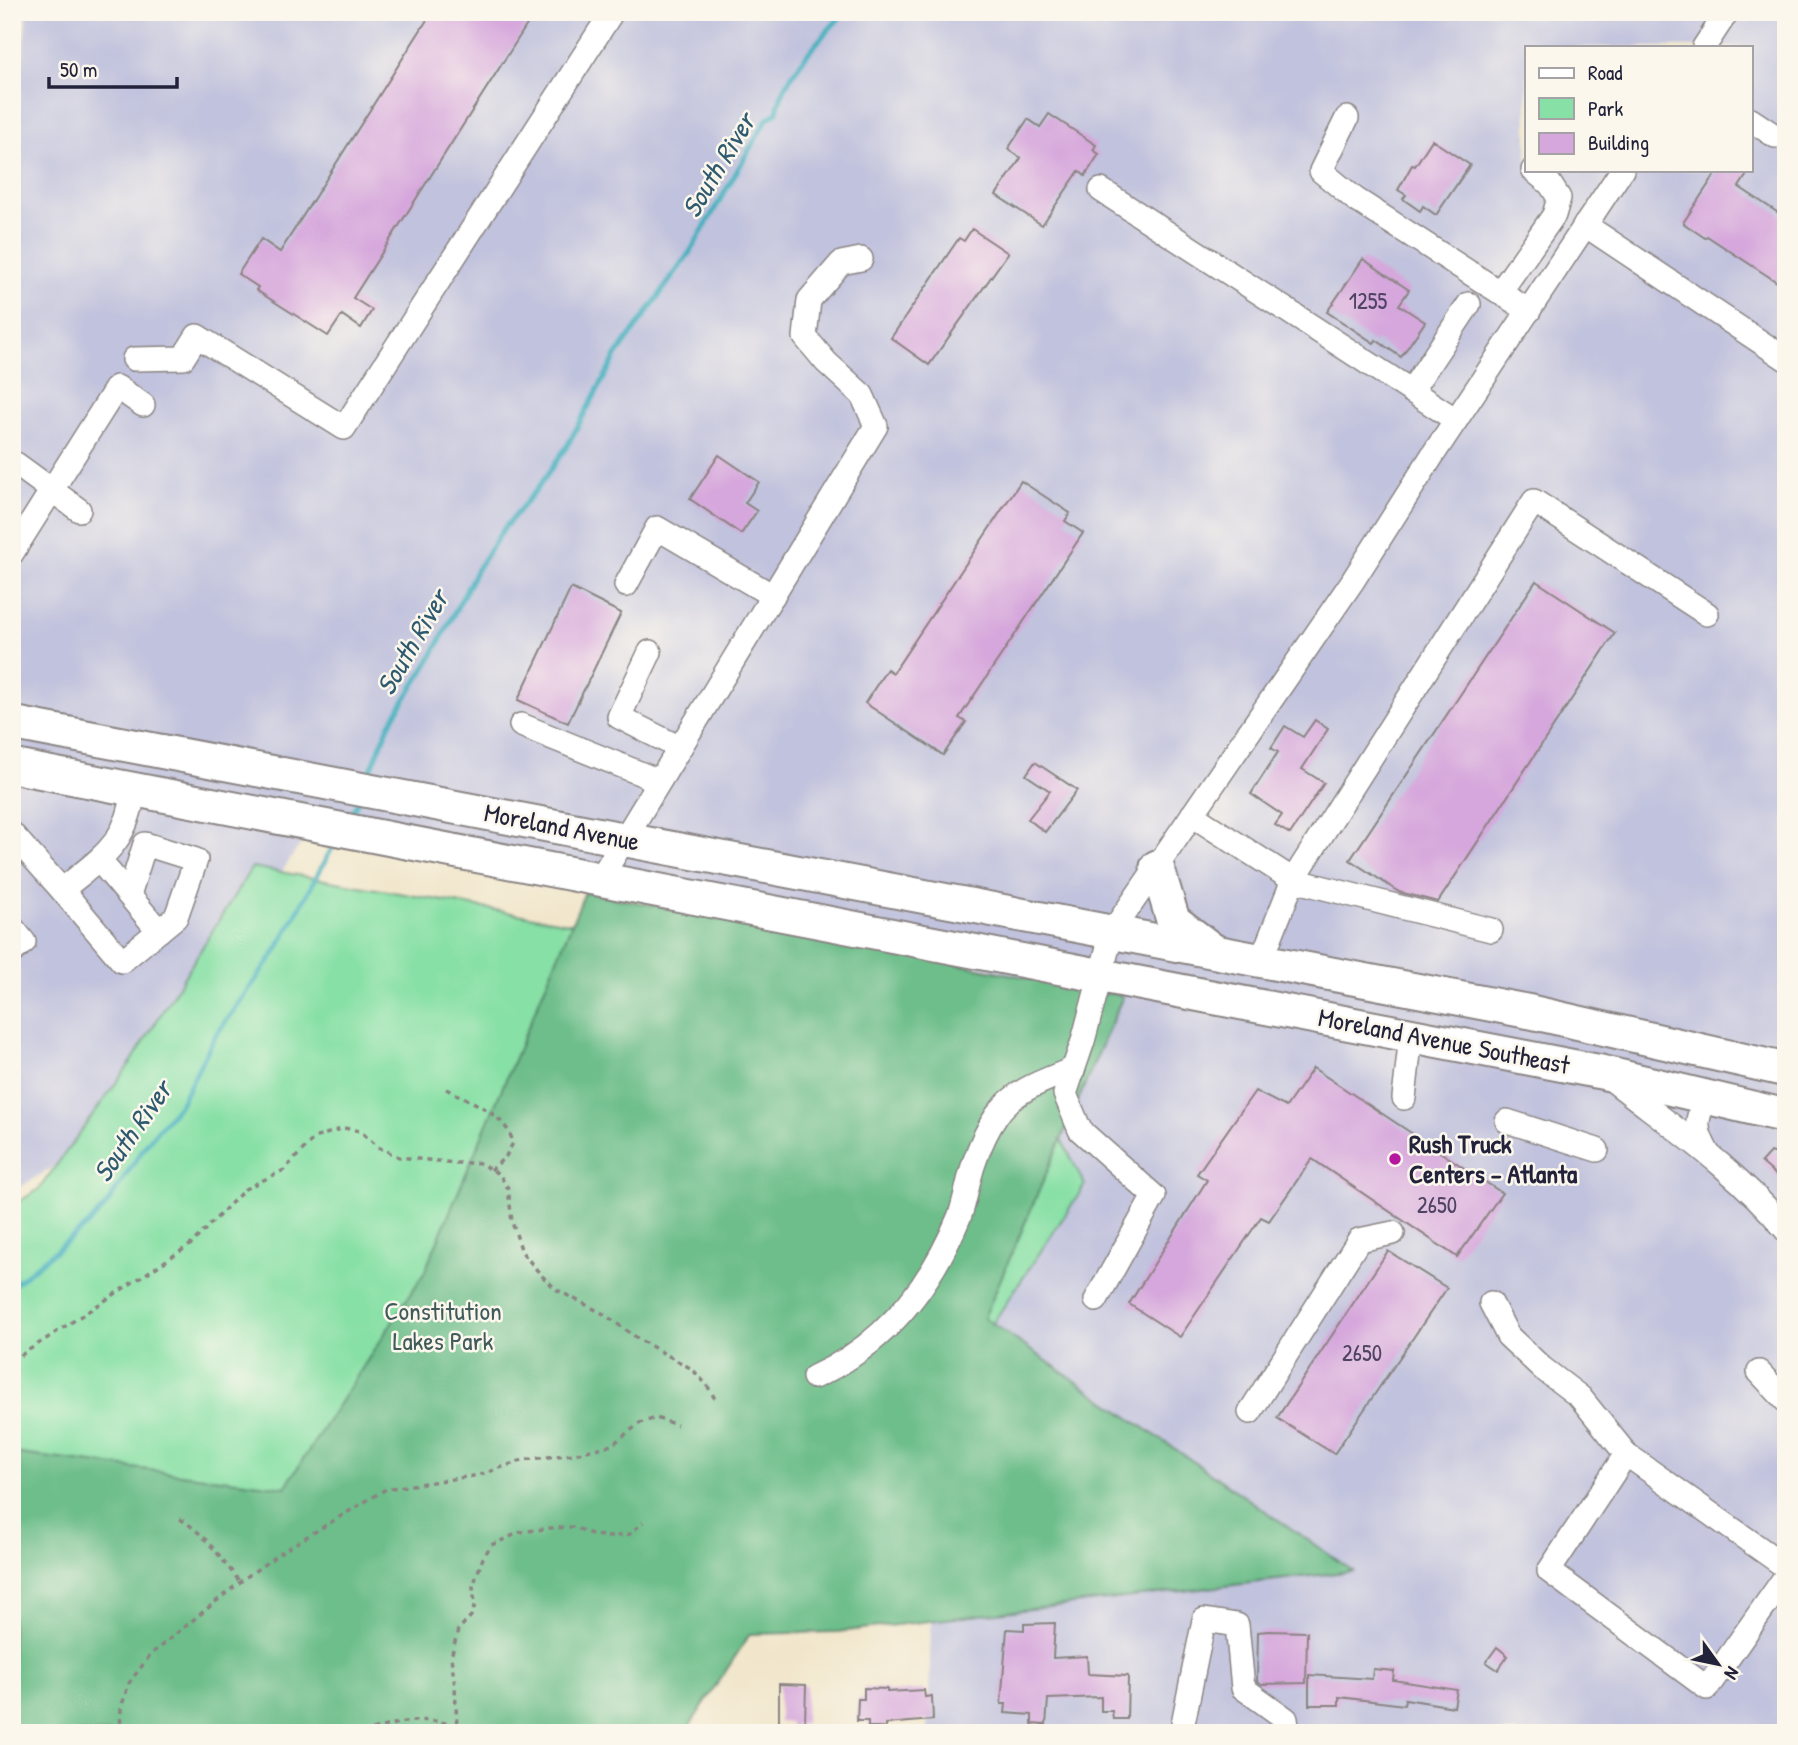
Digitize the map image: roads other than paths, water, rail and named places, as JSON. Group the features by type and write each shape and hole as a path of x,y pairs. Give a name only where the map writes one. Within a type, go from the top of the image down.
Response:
{"highway":[{"name":"Moreland Avenue","path":"12,723 1112,932"},
{"name":"Moreland Avenue","path":"12,766 1100,974"},
{"path":"1157,867 1173,920 1216,952"},
{"name":"Moreland Avenue Southeast","path":"1112,932 1531,1012 1786,1070"},
{"name":"Moreland Avenue Southeast","path":"1100,974 1601,1072 1707,1095 1786,1116"}],"street":[{"path":"134,359 183,358 197,336 344,428 612,12"},
{"path":"1705,46 1727,12"},
{"path":"1347,117 1321,171 1355,199 1529,311"},
{"path":"1752,121 1775,136 1786,136"},
{"path":"1500,292 1554,215 1559,198 1550,184 1535,172"},
{"path":"1096,1300 1154,1196 1080,1130 1065,1094 1112,932 1352,582 1621,172"},
{"path":"1101,190 1456,420"},
{"path":"1585,225 1786,359"},
{"path":"600,879 876,426 862,395 826,362 805,337 809,300 841,263 861,259"},
{"path":"1411,391 1469,304"},
{"path":"12,554 117,387 143,405"},
{"path":"16,464 79,510"},
{"path":"1261,961 1293,880 1534,501 1707,614"},
{"path":"626,585 657,528 773,596"},
{"path":"650,652 619,718 680,748"},
{"path":"521,725 659,781"},
{"path":"62,890 110,850 125,830 131,814 134,790"},
{"path":"1192,816 1293,880 1491,930"},
{"path":"12,834 122,961 176,917 197,860 145,844 129,895"},
{"path":"99,860 159,931"},
{"path":"12,928 24,942 12,952"},
{"path":"1404,1098 1411,1035"},
{"path":"814,1377 864,1349 903,1313 936,1262 960,1214 974,1162 997,1115 1021,1091 1073,1069"},
{"path":"1601,1072 1710,1155 1763,1202 1786,1230"},
{"path":"1707,1095 1696,1124 1699,1137 1710,1155"},
{"path":"1507,1121 1597,1150"},
{"path":"1250,1412 1359,1240 1393,1233"},
{"path":"1491,1303 1508,1336 1542,1368 1580,1397 1626,1454 1786,1567"},
{"path":"1759,1372 1786,1401"},
{"path":"1626,1454 1549,1571 1707,1688 1786,1576"},
{"path":"1181,1733 1204,1620 1237,1625 1243,1688 1286,1719 1288,1733"}],"waterway":[{"name":"South River","path":"367,780 389,725 430,660 477,569 505,527 538,488 567,446 616,356 690,252 767,119 777,112 780,99 794,72 845,12"},
{"name":"South River","path":"349,818 359,799"},
{"name":"South River","path":"12,1286 105,1207 147,1143 180,1104 215,1036 275,953 337,839"}],"place":[{"name":"Rush Truck Centers – Atlanta","path":"1395,1159"}],"park label":[{"name":"Constitution Lakes Park","path":"443,1326"}]}
